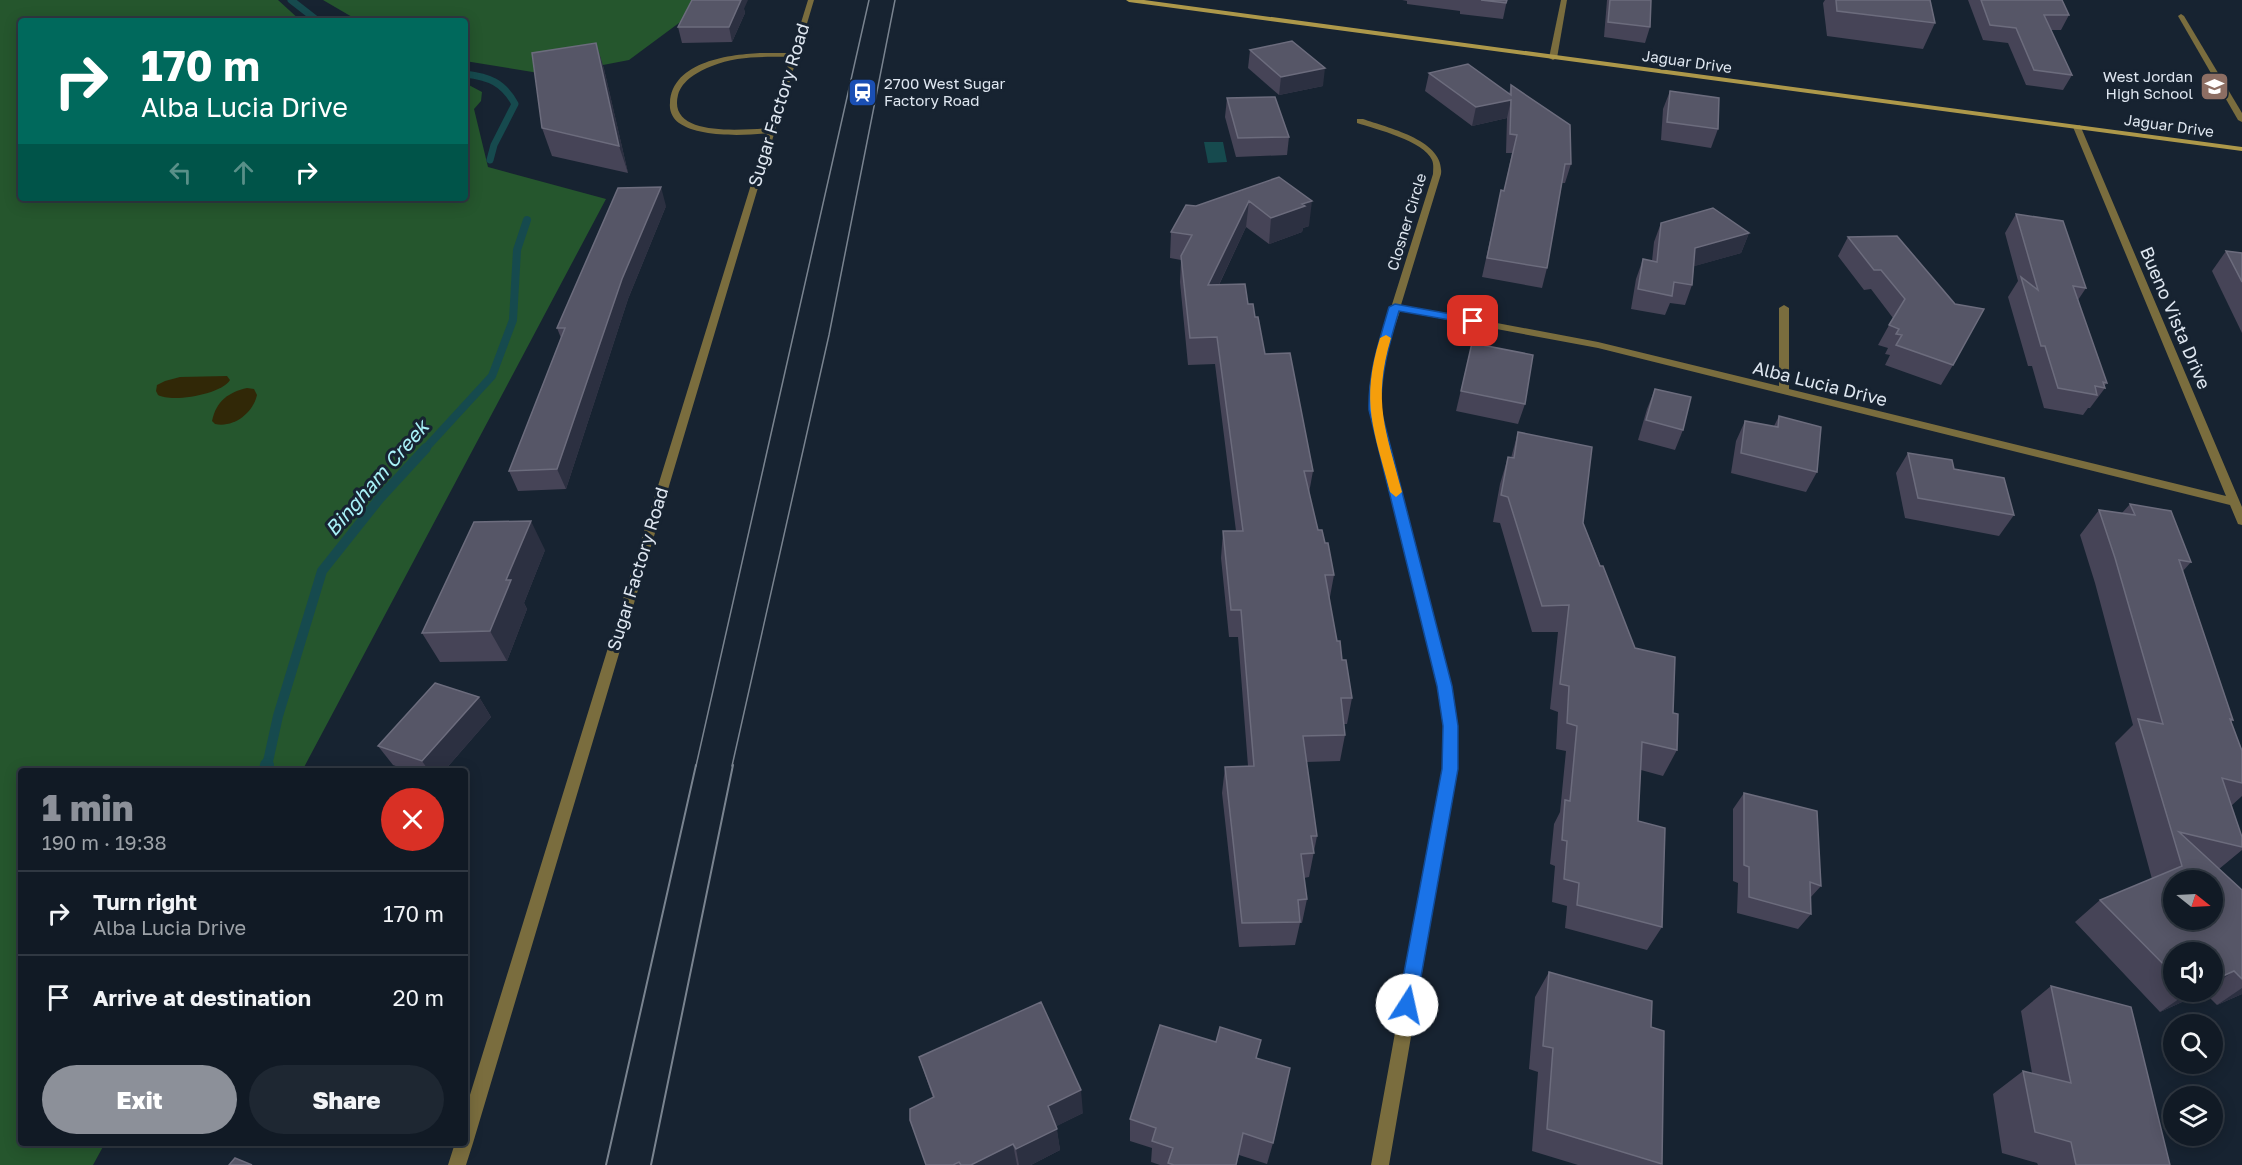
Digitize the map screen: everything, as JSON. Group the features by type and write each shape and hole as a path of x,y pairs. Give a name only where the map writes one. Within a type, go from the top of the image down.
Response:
{"main road":[{"name":"Jaguar Drive","path":"1129,0 2242,149"}],"street":[{"name":"Sugar Factory Road","path":"468,1128 811,0"},
{"path":"1553,57 1564,0"},
{"path":"2181,16 2242,120"},
{"path":"772,130 721,131 696,128 678,120 674,111 675,94 679,86 694,71 711,63 742,57 795,55"},
{"name":"Closner Circle","path":"1360,121 1423,147 1433,154 1438,164 1437,174 1395,307"},
{"name":"Bueno Vista Drive","path":"2077,127 2242,521"},
{"path":"1380,1165 1450,769 1451,726 1444,686 1375,410 1374,390 1378,364 1395,307"},
{"name":"Alba Lucia Drive","path":"1395,307 1598,345 2234,502"},
{"path":"1784,308 1784,392"},
{"name":"Sugar Factory Road","path":"457,1165 463,1146"}],"green space":[{"path":"0,0 278,0 298,18 18,18 18,201 468,201 468,85 482,92 481,101 474,109 488,167 606,199 304,768 18,768 18,1146 103,1146 93,1165 0,1165"},
{"path":"323,0 710,0 629,60 551,75 468,61 468,18 354,18"}],"sand":[{"path":"227,376 230,380 225,385 196,396 165,397 158,395 156,391 157,385 180,377"},
{"path":"247,388 254,389 257,395 247,413 229,424 215,424 212,421 214,414 224,398"}],"shaded area":[{"path":"1204,142 1223,142 1227,162 1208,163"}],"building":[{"path":"692,0 741,0 729,27 678,27"},
{"path":"1481,0 1507,0 1506,3"},
{"path":"1610,0 1651,0 1650,27 1608,22"},
{"path":"1836,0 1930,0 1935,23 1837,11"},
{"path":"1981,0 2062,0 2069,15 2044,15 2072,75 2034,70 2016,28 1990,25"},
{"path":"1292,41 1325,68 1281,77 1250,50"},
{"path":"596,43 619,146 542,128 532,53"},
{"path":"1468,64 1511,95 1511,85 1570,125 1571,164 1565,164 1547,268 1487,258 1501,190 1504,191 1517,135 1510,134 1511,100 1476,107 1429,73"},
{"path":"1670,91 1719,98 1718,129 1667,122"},
{"path":"1275,97 1289,137 1238,138 1227,98"},
{"path":"1279,177 1312,201 1302,204 1305,206 1271,218 1249,201 1208,285 1245,284 1248,304 1253,304 1255,317 1258,317 1265,354 1290,353 1313,471 1304,471 1318,530 1322,530 1325,543 1328,543 1334,575 1325,575 1337,641 1340,641 1342,660 1346,660 1352,698 1341,698 1345,735 1303,736 1317,836 1311,836 1314,853 1301,854 1307,899 1298,900 1300,922 1242,923 1225,767 1254,766 1241,610 1231,610 1223,531 1243,531 1217,337 1190,338 1181,256 1192,235 1171,232 1186,205 1196,206"},
{"path":"661,187 622,279 557,469 509,471 565,328 557,328 618,188"},
{"path":"1713,208 1749,233 1695,248 1692,285 1674,282 1672,296 1638,289 1643,259 1657,262 1661,223"},
{"path":"2016,214 2063,221 2086,288 2073,286 2107,383 2103,382 2105,388 2095,386 2097,395 2058,388 2045,346 2041,346 2021,277 2038,290"},
{"path":"1897,236 1955,304 1984,309 1953,365 1896,345 1902,335 1896,334 1899,329 1889,325 1905,299 1881,270 1874,270 1848,237"},
{"path":"2226,251 2242,253 2242,282"},
{"path":"1472,343 1533,355 1525,404 1461,391"},
{"path":"1655,389 1691,397 1683,430 1646,420"},
{"path":"1779,416 1821,427 1817,472 1741,453 1745,421 1778,427"},
{"path":"1518,432 1592,447 1583,523 1600,566 1603,566 1635,648 1675,657 1673,713 1678,714 1677,750 1642,742 1638,821 1665,828 1662,927 1577,905 1579,883 1564,879 1567,841 1562,840 1565,800 1570,801 1577,726 1567,723 1569,686 1560,684 1569,605 1542,606 1508,497 1501,495 1508,457 1514,458"},
{"path":"1908,453 1952,460 1954,469 2004,478 2014,515 1918,498"},
{"path":"2130,504 2171,511 2191,562 2179,560 2242,751 2242,783 2222,778 2242,837 2242,847 2179,832 2220,870 2172,870 2182,866 2138,719 2163,724 2099,510 2135,515"},
{"path":"531,521 506,580 511,580 490,631 422,633 474,522"},
{"path":"435,683 479,697 422,761 378,746"},
{"path":"1744,793 1817,811 1821,886 1810,882 1811,914 1749,897 1749,867 1744,865"},
{"path":"2223,873 2242,890 2242,979 2234,971 2223,976 2223,942 2163,942 2163,964 2100,900 2163,874 2163,930 2223,930"},
{"path":"1549,972 1652,1001 1651,1027 1664,1031 1662,1164 1547,1129 1553,1048 1543,1046"},
{"path":"2051,986 2131,1007 2163,1137 2163,1146 2165,1146 2170,1165 2076,1165 2071,1142 2035,1132 2023,1071 2071,1083"},
{"path":"1041,1002 1081,1090 1048,1106 1057,1129 1016,1149 1013,1144 971,1165 961,1165 959,1162 953,1165 926,1165 910,1120 910,1109 934,1097 919,1057"},
{"path":"1160,1025 1216,1042 1220,1027 1261,1040 1256,1058 1290,1068 1273,1143 1243,1133 1236,1165 1174,1165 1168,1163 1173,1148 1152,1141 1156,1128 1130,1119"},
{"path":"235,1158 252,1165 229,1165"}],"waterway":[{"name":"Bingham Creek","path":"291,0 314,18"},
{"name":"Bingham Creek","path":"468,75 494,82 506,90 515,104 494,145 490,160"},
{"name":"Bingham Creek","path":"424,450 492,376 513,320 517,250 527,220"},
{"name":"Bingham Creek","path":"267,766 278,716 322,571 380,498 426,448"}],"tram line":[{"path":"696,766 869,0"},
{"path":"732,766 829,335 895,0"},
{"path":"606,1165 696,765"},
{"path":"651,1165 733,765"}],"slow traffic":[{"path":"1386,338 1378,364 1374,390 1375,410 1396,492"}],"place":[{"name":"West Jordan High School","path":"2214,86"},
{"name":"2700 West Sugar Factory Road","path":"863,93"}],"route":[{"path":"1407,1005 1450,769 1451,726 1444,686 1375,410 1374,390 1378,364 1395,307 1473,321"}]}
